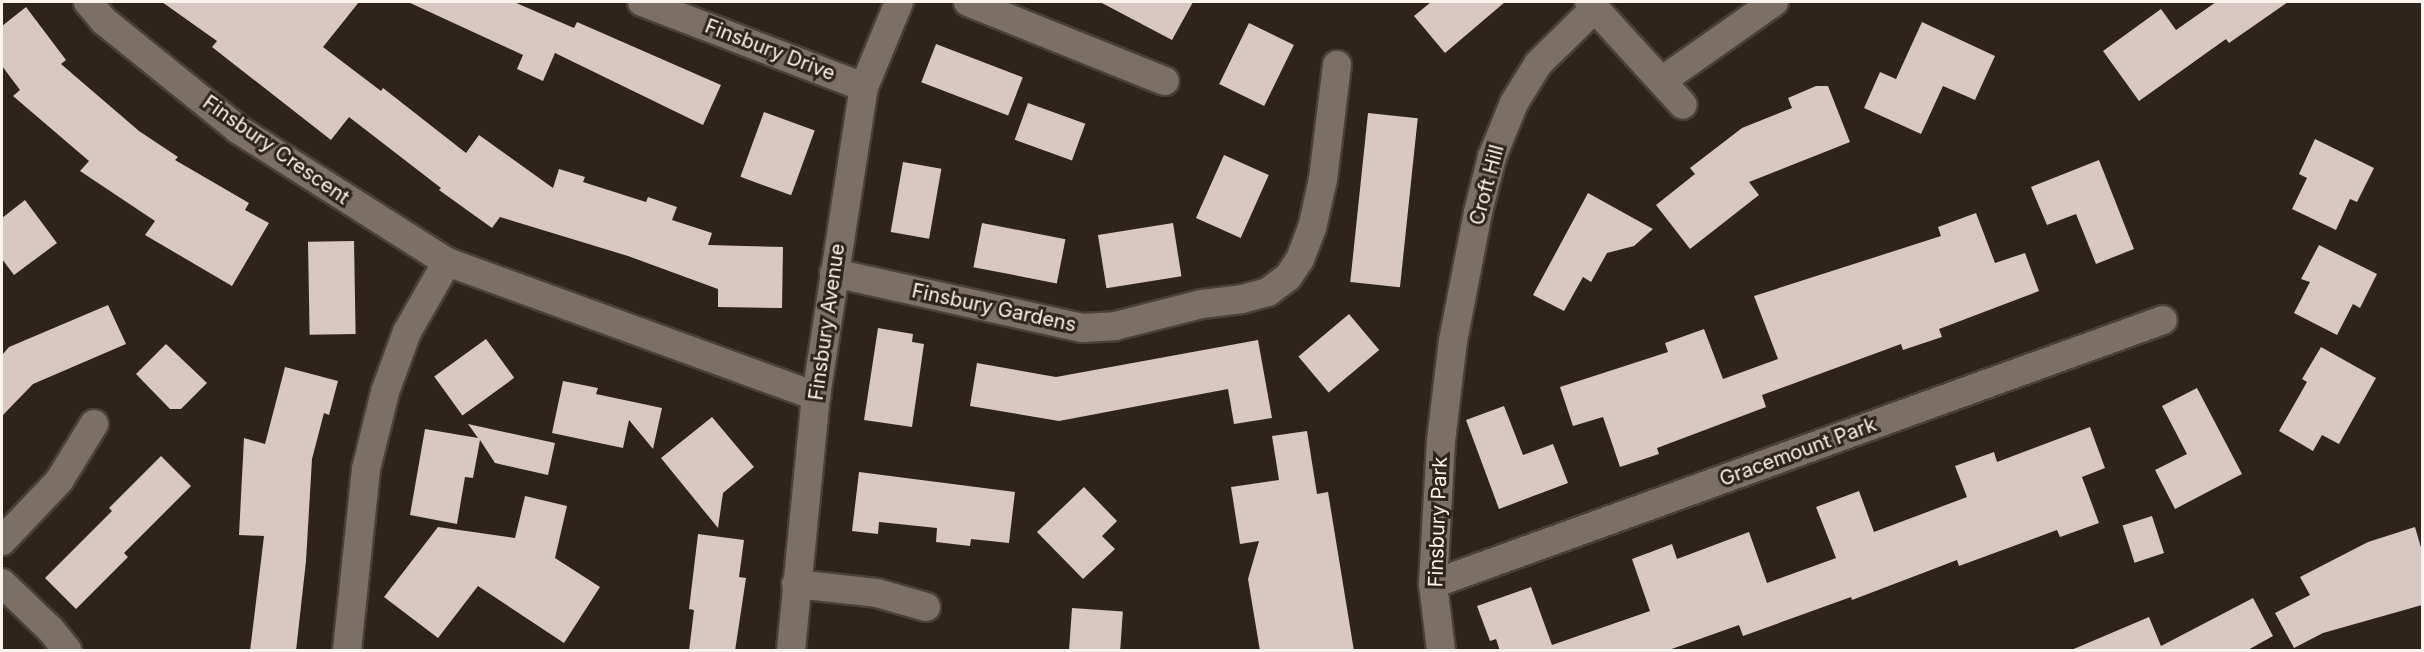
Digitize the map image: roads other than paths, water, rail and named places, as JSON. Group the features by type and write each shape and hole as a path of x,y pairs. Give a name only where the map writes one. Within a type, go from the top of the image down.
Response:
{"street":[{"name":"Finsbury Crescent","path":"88,2 104,21 239,130 447,262 816,396"},
{"name":"Finsbury Drive","path":"642,2 864,87"},
{"name":"Finsbury Avenue","path":"791,651 816,396 864,87 899,2"},
{"path":"968,2 1165,81"},
{"path":"1663,80 1774,2"},
{"name":"Croft Hill","path":"1445,394 1478,212 1492,158 1514,103 1538,64 1592,5 1663,80 1683,105"},
{"name":"Finsbury Gardens","path":"834,273 1082,328 1115,326 1202,304 1242,299 1268,292 1288,277 1300,258 1312,228 1323,179 1337,65"},
{"path":"347,651 366,469 385,392 407,332 447,262"},
{"name":"Gracemount Park","path":"1433,584 2163,320"},
{"name":"Finsbury Park","path":"1441,651 1433,584 1445,394"},
{"path":"2,541 59,481 94,424"},
{"path":"2,583 51,630 67,651"},
{"path":"796,584 877,593 926,608"}]}
